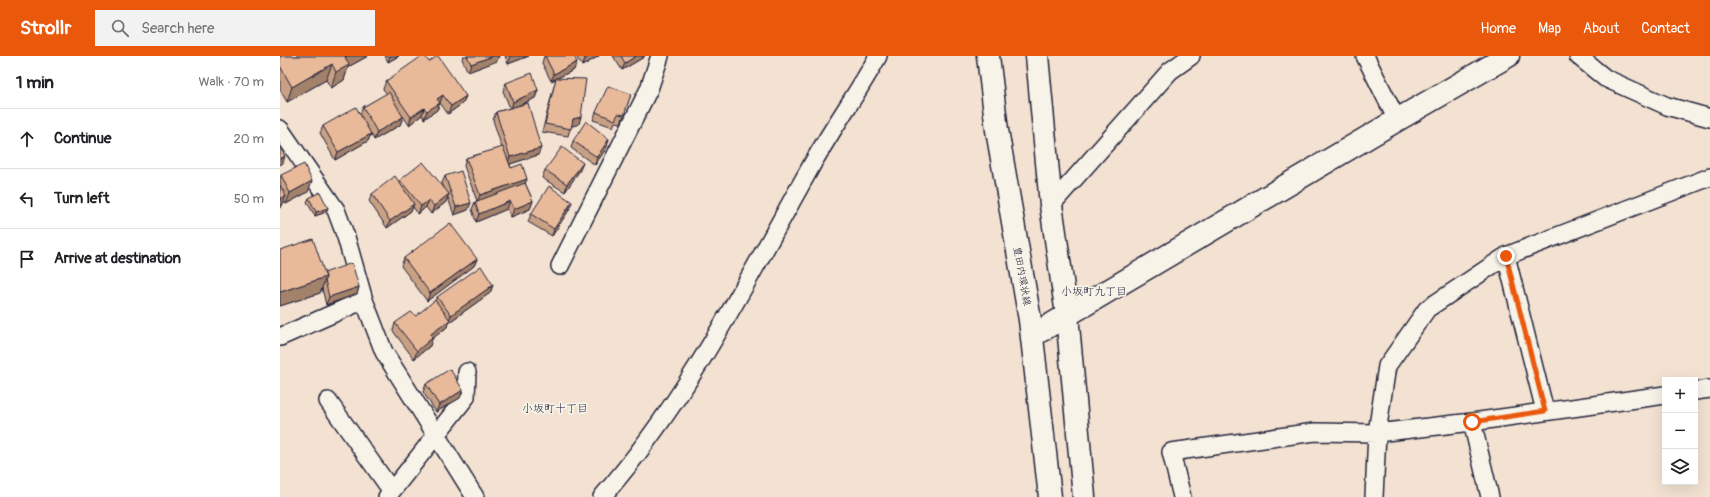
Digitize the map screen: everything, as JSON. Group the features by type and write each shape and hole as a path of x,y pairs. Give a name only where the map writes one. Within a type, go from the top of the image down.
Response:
{"street":[{"path":"560,266 649,89 660,56"},
{"path":"602,497 631,464 692,375 725,322 810,168 878,56"},
{"name":"豊田内環状線","path":"988,56 997,130 1032,336 1049,497"},
{"path":"1037,56 1051,205 1067,316 1084,497"},
{"path":"1051,205 1170,71 1191,56"},
{"path":"1365,56 1397,120"},
{"path":"1032,336 1508,56"},
{"path":"1578,56 1605,78 1667,106 1710,118"},
{"path":"280,129 336,210 346,237 364,300 384,352 475,497"},
{"path":"1374,497 1377,433 1387,366 1427,309 1506,256 1710,177"},
{"path":"1506,256 1545,411"},
{"path":"280,337 364,300"},
{"path":"328,401 389,494 466,397 467,372"},
{"path":"1698,391 1710,389"},
{"path":"1182,497 1171,452 1315,432 1377,433 1472,422 1662,395"},
{"path":"1472,422 1490,497"}],"building":[{"path":"280,56 347,56 345,57 349,65 336,72 332,64 292,87 280,66"},
{"path":"422,56 425,56 429,62 438,56 466,96 451,106 443,95 437,99 440,103 427,111 424,108 411,117 386,81"},
{"path":"467,56 493,56 471,64"},
{"path":"545,56 574,56 577,62 554,74"},
{"path":"621,56 636,56 625,63"},
{"path":"532,73 538,90 513,102 506,83"},
{"path":"556,78 586,79 581,117 573,119 571,129 545,124"},
{"path":"608,86 631,94 624,115 618,114 615,120 596,112"},
{"path":"389,92 403,117 377,132 363,107"},
{"path":"528,103 541,148 510,157 496,112"},
{"path":"356,107 371,134 338,152 323,126"},
{"path":"586,121 609,139 597,157 573,141"},
{"path":"280,147 285,156 280,159"},
{"path":"503,147 511,168 522,164 527,179 480,195 466,158"},
{"path":"562,147 583,163 567,184 545,170"},
{"path":"423,162 449,194 434,206 429,200 421,206 400,180"},
{"path":"304,164 312,181 290,193 281,175"},
{"path":"461,171 471,203 456,207 445,176"},
{"path":"395,176 414,204 390,221 372,194"},
{"path":"525,183 533,201 514,209 510,201 479,214 475,202"},
{"path":"280,185 286,196 280,199"},
{"path":"549,186 572,202 554,229 531,214"},
{"path":"320,192 328,208 316,212 309,198"},
{"path":"450,223 477,259 430,293 404,258"},
{"path":"313,239 326,277 280,292 280,250"},
{"path":"352,263 359,287 329,297 324,273"},
{"path":"481,266 493,285 451,315 437,297"},
{"path":"435,300 450,320 431,334 432,338 417,351 395,323 411,312 416,316"},
{"path":"450,369 463,390 439,405 426,384"}],"district":[{"name":"小坂町九丁目","path":"1094,291"},
{"name":"小坂町十丁目","path":"555,408"}],"route":[{"path":"1472,422 1545,411 1506,256"}]}
